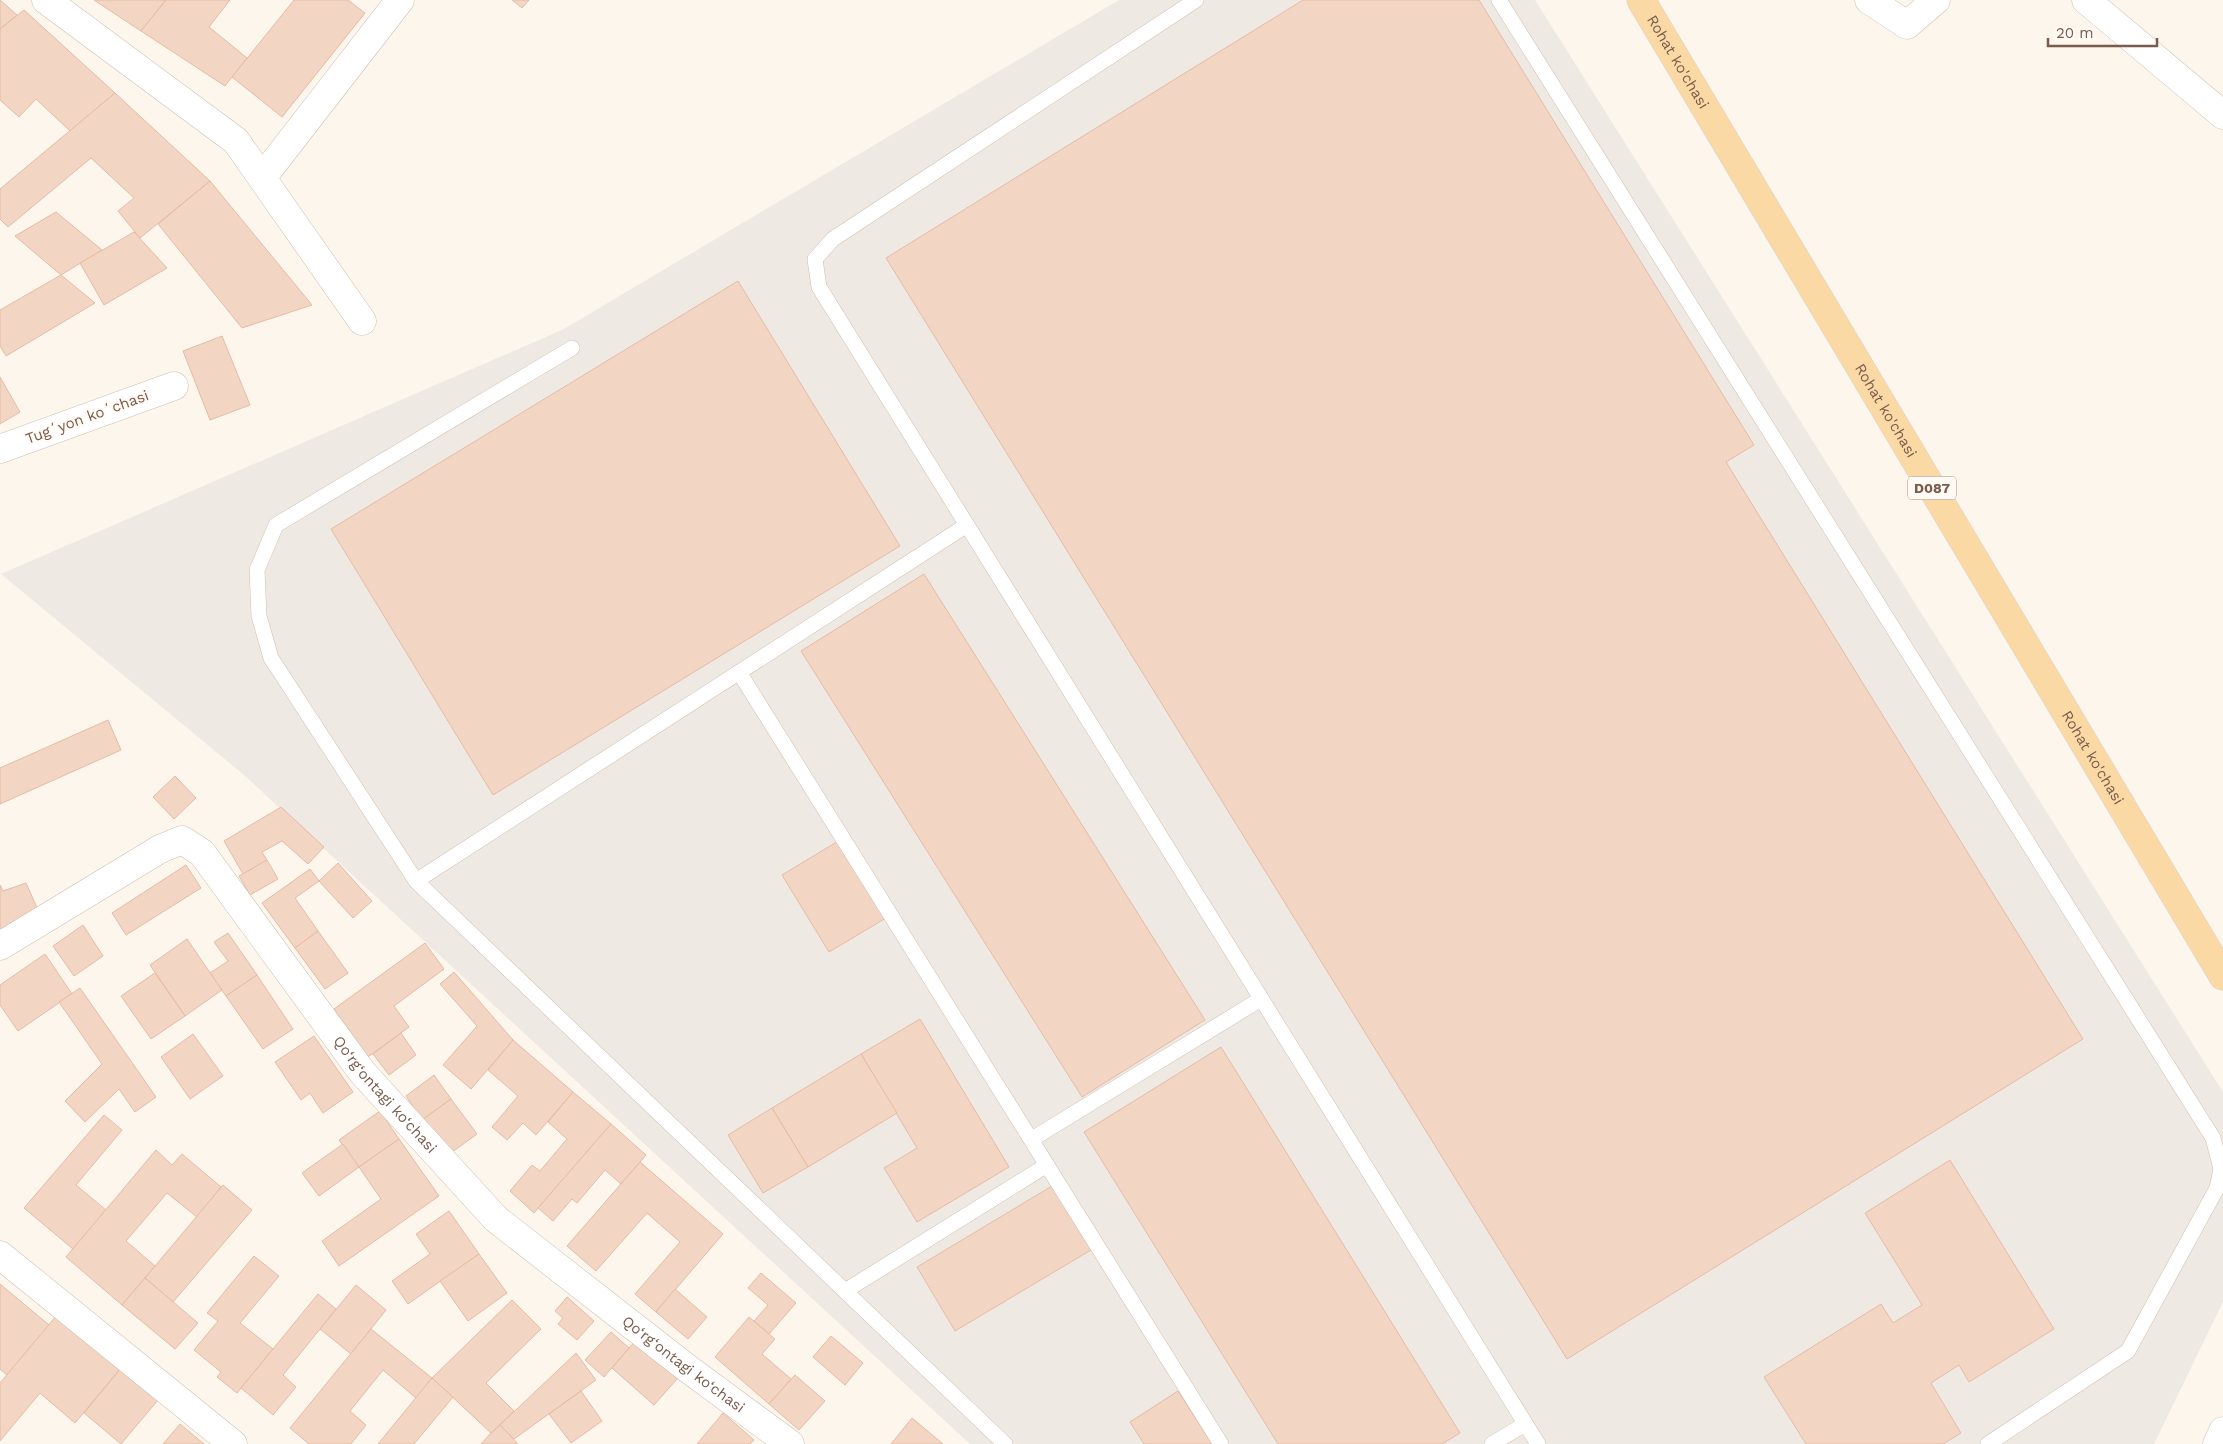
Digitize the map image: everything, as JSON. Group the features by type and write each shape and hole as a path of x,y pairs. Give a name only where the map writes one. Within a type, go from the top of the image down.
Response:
{"main road":[{"name":"Rohat ko'chasi","path":"1641,0 2223,976"}],"street":[{"path":"46,0 236,141 362,321"},
{"path":"262,178 400,0"},
{"path":"1869,0 1907,25 1936,0"},
{"path":"2086,0 2223,115"},
{"name":"Tugʻyon koʻchasi","path":"0,449 174,386"},
{"name":"Qo‘rg‘ontagi ko‘chasi","path":"0,946 160,849 182,840 202,853 362,1072 496,1219 687,1368 790,1444"},
{"path":"0,1255 233,1444"},
{"path":"2217,1444 2223,1431"}],"lane":[{"path":"1196,0 833,240 815,259 819,288 1538,1444"},
{"path":"1499,0 2213,1138 2221,1169 2217,1188 2128,1351 1988,1444"},
{"path":"572,348 276,525 258,570 260,616 271,658 416,881 1004,1444"},
{"path":"416,881 967,525"},
{"path":"739,672 1221,1444"},
{"path":"1032,1139 1261,999"},
{"path":"844,1291 1047,1165"},
{"path":"1492,1444 1525,1424"}],"shaded area":[{"path":"1119,0 1535,0 2223,1092 2223,1302 2154,1444 970,1444 244,775 1,574 562,330"}],"building":[{"path":"0,0 17,15 0,29"},
{"path":"94,0 163,0 165,1 141,31"},
{"path":"166,0 230,0 209,27 247,58 225,86 141,31"},
{"path":"294,0 348,0 365,13 282,117 232,77"},
{"path":"512,0 529,0 522,8"},
{"path":"1303,0 1479,0 1754,445 1726,462 2083,1039 1567,1359 886,258"},
{"path":"24,10 115,93 70,131 36,99 19,117 0,100 0,29"},
{"path":"115,93 210,181 140,238 118,211 134,198 91,158 8,227 0,219 0,189"},
{"path":"210,181 312,305 242,328 158,224"},
{"path":"56,212 102,250 61,275 15,236"},
{"path":"134,232 167,268 104,305 80,263"},
{"path":"61,275 95,303 6,356 0,346 0,310"},
{"path":"738,281 900,546 493,795 331,529"},
{"path":"222,336 250,405 210,420 183,351"},
{"path":"0,377 20,412 0,424"},
{"path":"924,574 1205,1020 1082,1097 801,651"},
{"path":"108,720 121,750 0,804 0,768"},
{"path":"175,776 196,798 174,819 153,797"},
{"path":"281,807 324,847 308,864 282,841 262,852 267,860 243,874 224,841"},
{"path":"840,840 886,918 829,952 782,875"},
{"path":"267,860 278,879 250,895 239,876"},
{"path":"338,863 372,901 353,918 319,881"},
{"path":"186,865 201,888 126,935 112,913"},
{"path":"310,869 319,881 295,898 318,931 295,948 262,903"},
{"path":"26,883 42,919 0,940 0,885 3,891"},
{"path":"83,925 103,956 74,976 53,946"},
{"path":"318,931 348,973 325,989 295,948"},
{"path":"228,933 257,975 226,996 210,973 228,961 214,942"},
{"path":"187,939 222,990 185,1016 150,965"},
{"path":"425,943 444,969 394,1006 409,1027 368,1057 334,1009"},
{"path":"45,954 72,994 18,1031 0,1005 0,985"},
{"path":"454,972 513,1040 471,1089 443,1065 477,1026 440,984"},
{"path":"155,973 185,1016 151,1039 121,996"},
{"path":"257,975 293,1029 263,1049 226,996"},
{"path":"80,988 156,1097 135,1112 119,1089 85,1122 65,1101 102,1064 59,1002"},
{"path":"920,1019 1009,1167 917,1222 884,1168 917,1148 861,1054"},
{"path":"401,1033 416,1055 389,1075 373,1054"},
{"path":"193,1034 223,1076 190,1099 161,1057"},
{"path":"314,1036 353,1092 323,1113 310,1093 301,1100 275,1062"},
{"path":"513,1040 573,1092 536,1135 523,1123 507,1140 492,1127 518,1096 488,1070"},
{"path":"1221,1047 1460,1433 1442,1444 1278,1444 1084,1132"},
{"path":"861,1054 897,1113 808,1167 772,1108"},
{"path":"434,1075 451,1099 422,1120 406,1096"},
{"path":"573,1092 611,1124 534,1213 510,1191 532,1165 540,1171 567,1139 548,1122"},
{"path":"451,1099 477,1134 448,1155 422,1120"},
{"path":"772,1108 808,1167 763,1193 728,1135"},
{"path":"380,1111 399,1139 359,1167 339,1140"},
{"path":"104,1115 122,1130 76,1185 106,1210 73,1249 24,1208"},
{"path":"611,1124 646,1155 621,1184 605,1170 577,1203 572,1199 553,1221 538,1208"},
{"path":"399,1139 439,1196 339,1266 322,1241 381,1199 359,1167"},
{"path":"343,1144 359,1167 319,1196 302,1173"},
{"path":"156,1150 172,1165 182,1154 221,1187 197,1217 167,1193 126,1241 155,1266 122,1305 66,1257"},
{"path":"1950,1160 2054,1329 1969,1382 1959,1365 1931,1383 1961,1433 1943,1444 1806,1444 1764,1377 1881,1304 1893,1323 1922,1305 1865,1213"},
{"path":"640,1162 723,1234 656,1312 635,1294 680,1242 647,1213 596,1271 567,1246"},
{"path":"223,1185 252,1210 173,1302 145,1278"},
{"path":"1052,1186 1091,1250 955,1331 917,1267"},
{"path":"449,1211 479,1254 408,1304 392,1281 430,1254 416,1234"},
{"path":"479,1254 507,1293 468,1321 440,1281"},
{"path":"254,1256 279,1276 240,1323 273,1349 237,1393 217,1377 221,1372 194,1350 218,1321 207,1313"},
{"path":"761,1273 796,1303 769,1334 754,1321 768,1305 748,1288"},
{"path":"145,1278 198,1323 175,1349 122,1305"},
{"path":"0,1284 49,1325 7,1375 0,1369"},
{"path":"356,1285 386,1310 351,1354 320,1329"},
{"path":"675,1289 707,1317 688,1339 656,1312"},
{"path":"318,1294 336,1309 283,1375 296,1387 273,1415 241,1388"},
{"path":"567,1297 594,1321 577,1340 558,1324 563,1318 555,1311"},
{"path":"512,1300 541,1329 486,1383 514,1411 491,1433 432,1378"},
{"path":"57,1315 121,1368 75,1423 40,1393 0,1441 0,1383"},
{"path":"749,1317 775,1339 762,1354 791,1379 769,1404 715,1357"},
{"path":"371,1329 432,1378 416,1398 383,1370 350,1411 366,1425 351,1444 309,1444 290,1428"},
{"path":"611,1332 629,1348 604,1377 585,1360"},
{"path":"831,1336 863,1363 845,1385 813,1357"},
{"path":"636,1340 678,1378 654,1405 612,1368"},
{"path":"576,1353 596,1380 514,1439 500,1425"},
{"path":"121,1368 158,1400 121,1444 84,1413"},
{"path":"795,1375 825,1401 799,1430 769,1404"},
{"path":"432,1378 453,1397 414,1444 378,1444"},
{"path":"581,1391 602,1421 571,1443 549,1414"},
{"path":"1178,1391 1212,1444 1144,1444 1130,1422"},
{"path":"723,1413 754,1440 750,1444 697,1444"},
{"path":"912,1418 943,1444 891,1444"},
{"path":"180,1424 204,1444 163,1444"},
{"path":"500,1425 518,1444 481,1444 491,1433"}]}
